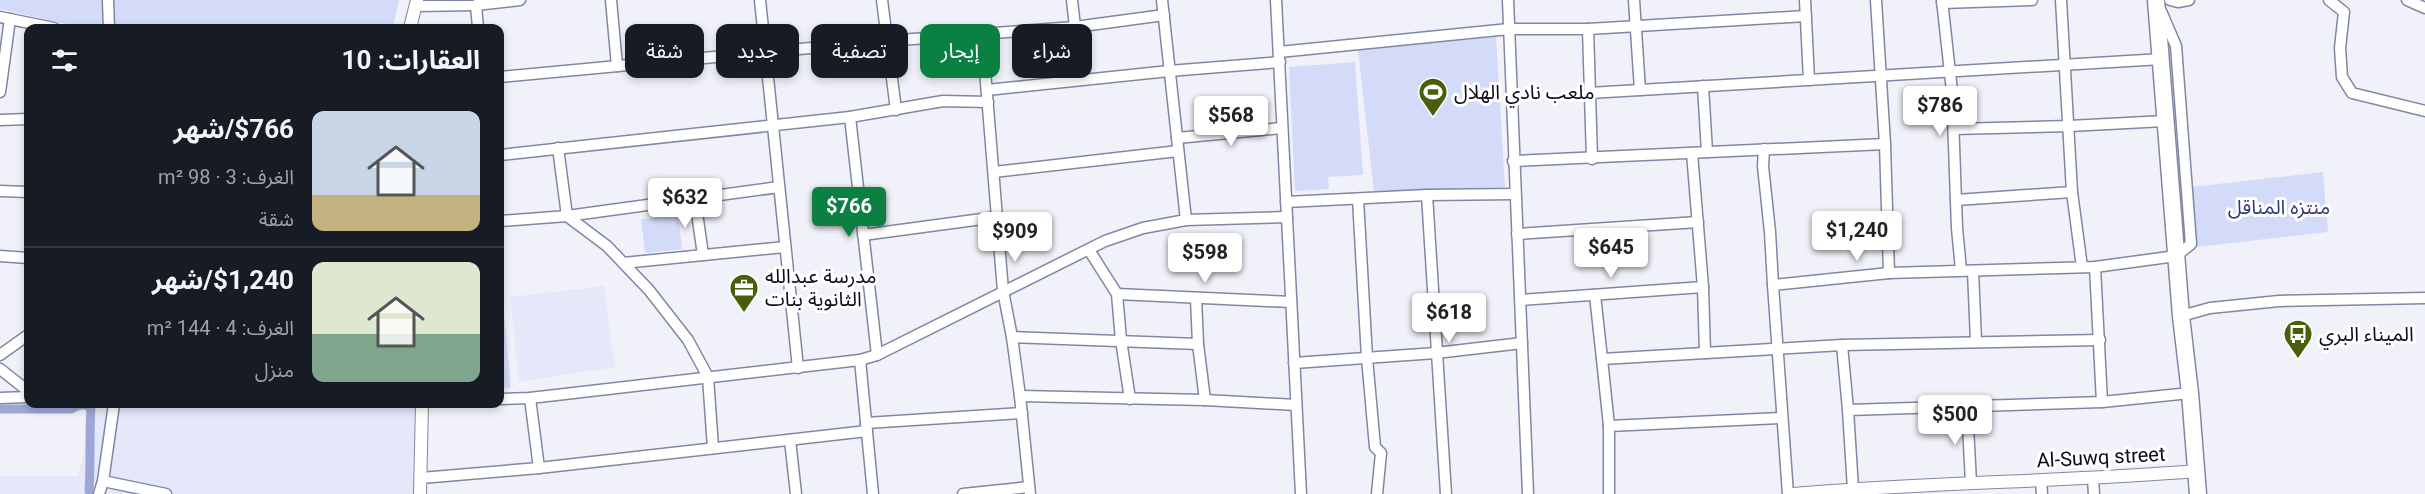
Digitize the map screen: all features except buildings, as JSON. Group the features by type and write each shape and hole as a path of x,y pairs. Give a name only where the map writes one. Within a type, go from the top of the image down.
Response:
{"main road":[{"path":"2157,0 2176,256 2198,494"}],"street":[{"path":"108,0 109,24"},
{"path":"412,24 417,3 476,5 520,0"},
{"path":"611,0 618,66"},
{"path":"760,0 763,24"},
{"path":"882,0 884,24"},
{"path":"1072,0 1075,24"},
{"path":"1162,0 1186,220"},
{"path":"1276,0 1301,494"},
{"path":"1508,0 1528,494"},
{"path":"1634,0 1640,90"},
{"path":"1805,0 1809,80"},
{"path":"1876,0 1885,144 1889,273"},
{"path":"1961,270 1954,129 1942,1 2032,0"},
{"path":"2061,0 2072,192 2082,267"},
{"path":"1773,285 1889,273 2095,267 2176,256 2187,248 2192,238 2176,46 2157,0"},
{"path":"2170,0 2178,2 2189,0"},
{"path":"2329,0 2344,12 2340,48 2342,77 2352,93 2425,111"},
{"path":"2407,0 2425,8"},
{"path":"476,5 478,24"},
{"path":"1092,25 1164,15"},
{"path":"987,90 1169,71 1509,29 1637,27 1806,16"},
{"path":"0,92 5,18 34,24"},
{"path":"1588,29 1592,159"},
{"path":"504,77 716,57"},
{"path":"1589,93 2162,59"},
{"path":"768,78 798,368"},
{"path":"891,78 896,110"},
{"path":"963,494 1029,490 1020,396 1003,291 986,78"},
{"path":"1703,86 1707,152"},
{"path":"504,155 850,117 943,101 988,102"},
{"path":"850,117 878,355"},
{"path":"0,120 24,119"},
{"path":"1954,129 2165,121"},
{"path":"1177,138 1282,128"},
{"path":"1513,161 1885,144"},
{"path":"558,148 567,216 607,246 649,290 688,340 708,377 713,448"},
{"path":"1764,150 1763,166 1770,232 1782,418 1790,494"},
{"path":"994,172 1178,151"},
{"path":"1692,153 1703,287 1705,353"},
{"path":"504,221 567,216 779,187"},
{"path":"0,192 24,192"},
{"path":"1956,200 2072,192"},
{"path":"1286,202 1427,195 1515,194"},
{"path":"1427,195 1446,494"},
{"path":"695,199 703,255"},
{"path":"1358,199 1367,358 1375,447 1381,453 1377,494"},
{"path":"863,235 997,217"},
{"path":"504,399 530,398 860,360 878,355 1105,241 1143,228 1186,220 1287,217"},
{"path":"1517,234 1698,222"},
{"path":"623,263 785,247"},
{"path":"1089,250 1117,294 1130,399"},
{"path":"0,256 24,258"},
{"path":"2095,267 2102,402"},
{"path":"1973,271 1976,341"},
{"path":"1521,300 1703,287"},
{"path":"1117,294 1291,302"},
{"path":"1595,295 1609,426 1609,494"},
{"path":"1196,297 1198,344 1205,400"},
{"path":"2181,316 2210,308 2279,301 2425,298"},
{"path":"0,355 24,337"},
{"path":"1012,337 1198,344"},
{"path":"1602,359 1842,345 2100,340"},
{"path":"1294,363 1436,353 1522,343"},
{"path":"1842,345 1853,489"},
{"path":"860,360 873,494"},
{"path":"0,369 24,388"},
{"path":"1848,411 2102,402 2190,393"},
{"path":"1020,396 1205,400 1296,405"},
{"path":"0,398 24,397"},
{"path":"530,398 539,468"},
{"path":"1967,407 1971,483"},
{"path":"99,494 113,408"},
{"path":"420,494 422,408"},
{"path":"421,478 539,468 790,440 866,427 1022,413"},
{"path":"1609,426 1782,418"},
{"path":"790,440 796,494"},
{"name":"Al-Suwq street","path":"1790,494 1853,489 1902,490 1971,483 2093,479 2197,471"},
{"path":"2093,479 2094,494"},
{"path":"103,481 166,494"},
{"path":"2040,481 2042,494"}],"shaded area":[{"path":"604,286 615,367 519,382 510,297"},
{"path":"95,408 416,408 415,494 0,494 0,476 78,476"}],"green space":[{"path":"0,0 399,0 394,24 67,24 0,9"},
{"name":"ملعب نادي الهلال","path":"1496,37 1505,187 1374,192 1358,49"},
{"path":"1355,62 1363,175 1328,177 1329,189 1295,191 1289,67"},
{"name":"منتزه المناقل","path":"2323,172 2328,232 2197,247 2191,187"},
{"path":"678,215 682,249 645,253 641,219"},
{"path":"504,314 511,388 504,389"}],"waterway":[{"path":"0,409 74,408"},
{"path":"89,491 91,408"}],"place":[{"name":"ملعب نادي الهلال","path":"1433,118"},
{"name":"مدرسة عبدالله الثانوية بنات","path":"744,314"},
{"name":"الميناء البري","path":"2298,360"}]}
